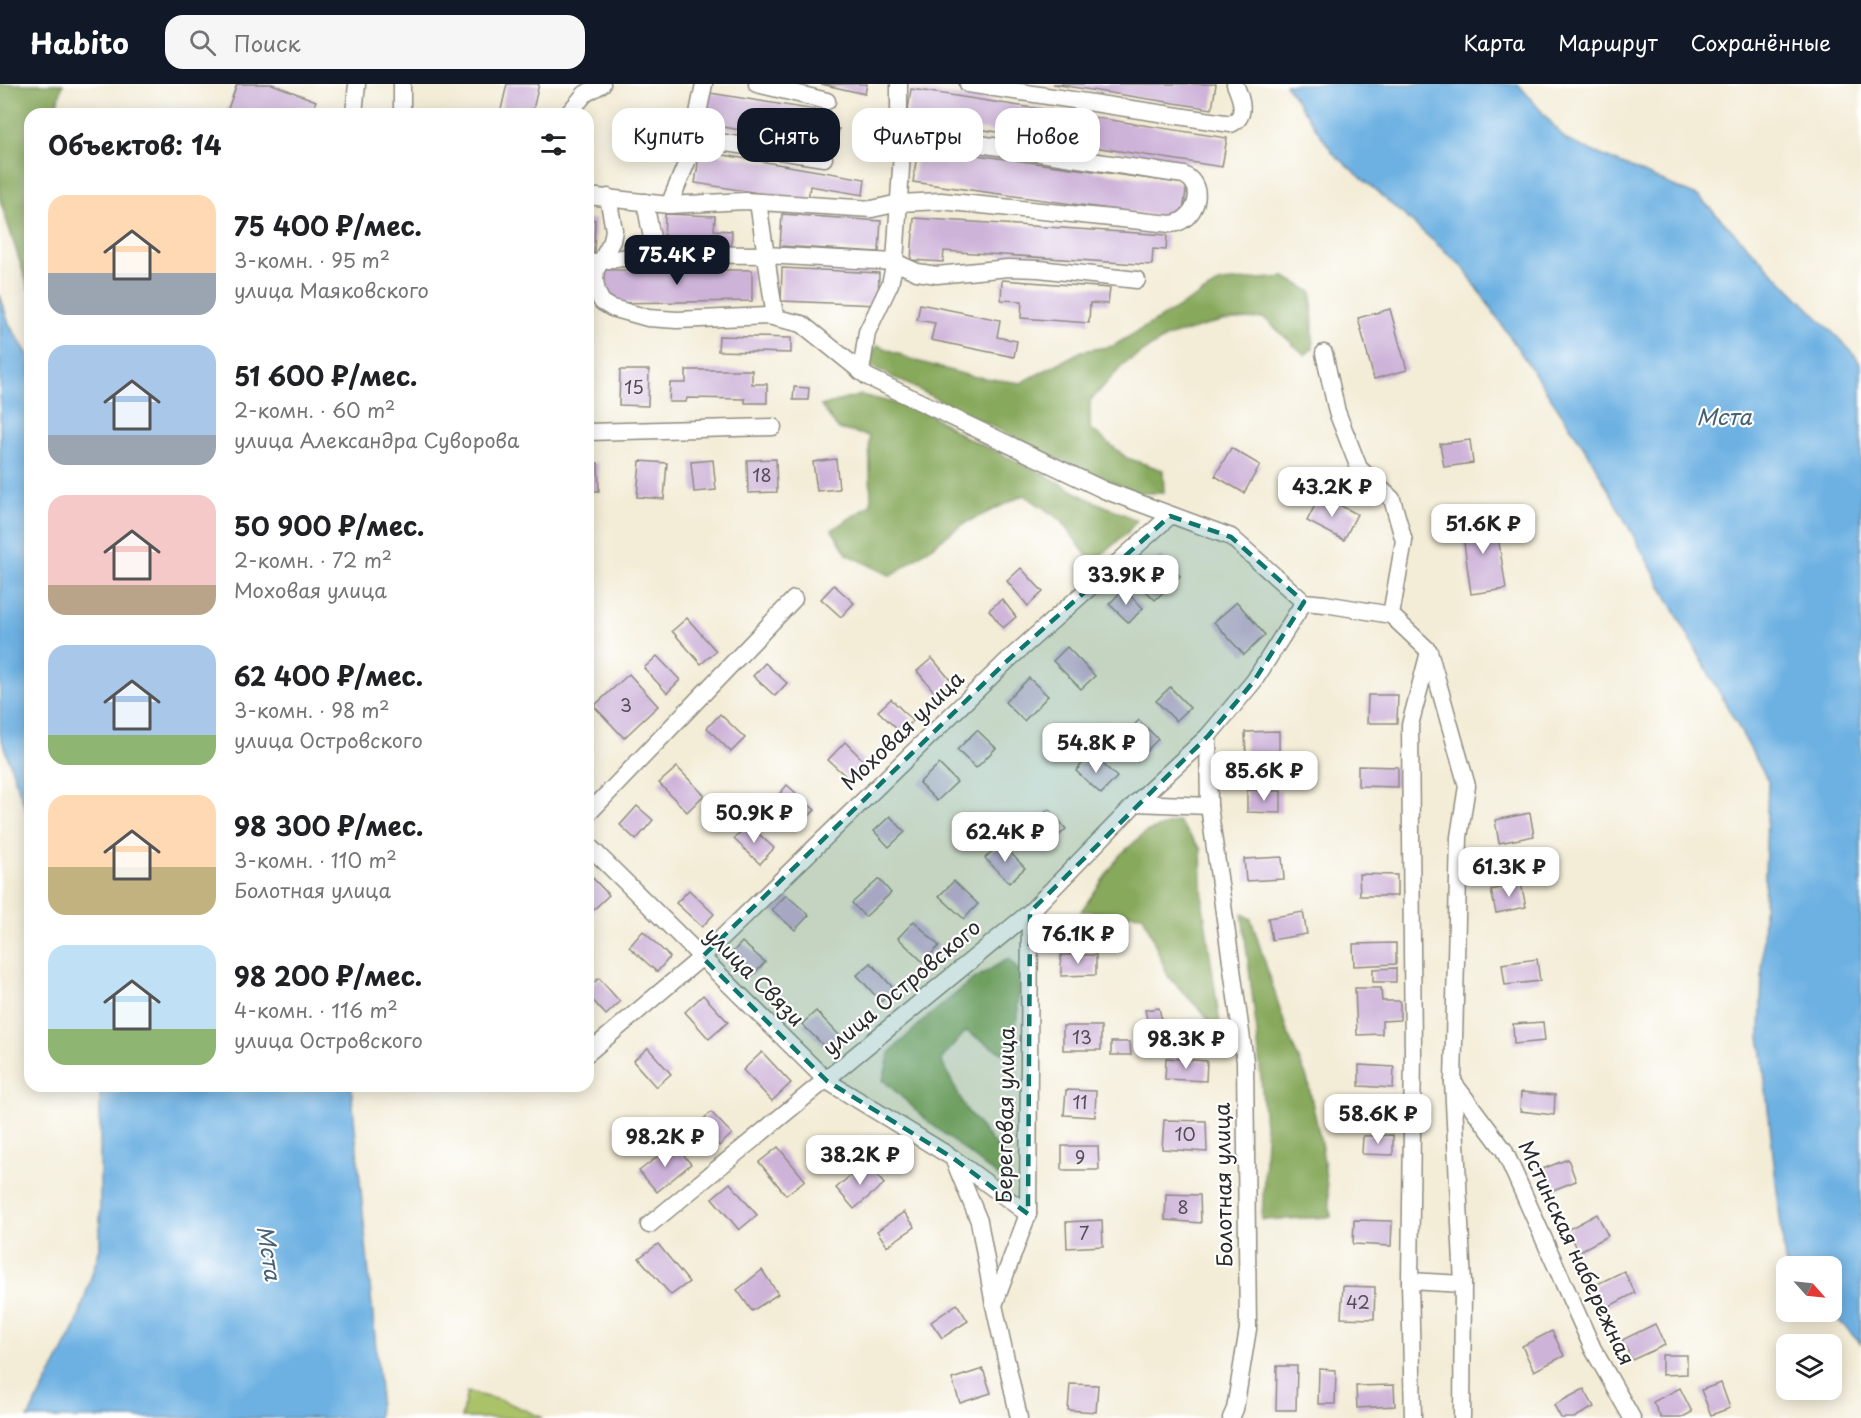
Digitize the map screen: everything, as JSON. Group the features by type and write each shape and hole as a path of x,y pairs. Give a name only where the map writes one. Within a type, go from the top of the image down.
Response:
{"street":[{"path":"355,108 357,84"},
{"path":"402,84 402,108"},
{"path":"573,108 585,94 603,84"},
{"path":"699,108 704,84"},
{"path":"757,84 827,101"},
{"path":"899,84 900,108"},
{"path":"968,84 1231,124 1237,121 1242,111 1241,97 1235,84"},
{"path":"594,196 669,205 758,202 872,209 899,203 941,201 1180,224 1192,210 1197,195 1197,187 1192,179 1184,175 983,145"},
{"path":"669,205 687,162"},
{"path":"861,372 867,332 890,284 895,262 901,162"},
{"path":"594,262 612,241 614,230 608,197"},
{"path":"645,202 655,254"},
{"path":"758,202 775,317"},
{"path":"594,262 655,254 765,255 895,262 917,272 937,275 1008,268 1039,269 1137,280"},
{"path":"594,262 597,292 602,302 612,308 648,318 676,320 768,316 795,322 809,329 861,372 1104,490 1231,537 1304,602 1391,615 1429,651 1467,786 1459,837 1453,1082 1463,1284 1462,1418"},
{"path":"1324,353 1337,412 1359,468 1392,499 1404,541 1391,615"},
{"path":"594,432 772,427"},
{"name":"Моховая улица","path":"594,1048 702,957 1006,661 1170,516"},
{"path":"594,808 794,599"},
{"name":"улица Островского","path":"649,1225 1030,912 1136,803 1208,736 1254,681 1304,602"},
{"path":"1413,1418 1410,1281 1413,1054 1410,725 1429,651"},
{"name":"Болотная улица","path":"1208,736 1209,806 1245,1061 1248,1329 1231,1418"},
{"path":"1136,803 1209,806"},
{"name":"улица Связи","path":"594,851 827,1081 953,1158 1028,1214"},
{"name":"Береговая улица","path":"994,1305 1028,1214 1030,912"},
{"name":"Мстинская набережная","path":"1453,1082 1504,1150 1593,1349 1632,1418"},
{"path":"953,1158 979,1221 994,1305 1019,1418"},
{"path":"1410,1281 1463,1284"}],"highlighted area":[{"path":"1170,516 1231,537 1304,602 1254,681 1208,736 1030,912 1028,1214 953,1158 827,1081 702,957 1007,661"}],"green space":[{"path":"0,84 63,84 56,108 24,108 24,274 0,200"},
{"path":"1285,277 1312,292 1313,348 1305,355 1264,318 1222,321 1167,337 1125,363 1090,401 1090,428 1127,458 1163,470 1164,493 1138,493 1047,454 871,366 868,359 877,345 913,360 970,376 1021,383 1082,351 1113,346 1221,282"},
{"path":"861,395 923,410 965,437 1042,473 1084,497 1137,520 1127,533 1092,563 1061,520 1024,495 963,524 891,576 847,554 832,530 871,504 869,436 838,429 821,406"},
{"path":"1178,821 1201,849 1203,905 1222,1039 1203,1013 1168,976 1143,915 1081,911 1120,855 1146,832"},
{"path":"1242,913 1251,919 1288,1034 1307,1078 1322,1148 1331,1217 1262,1220 1266,1137 1257,1033"},
{"path":"1009,958 1021,974 1017,1019 1010,1058 966,1031 941,1060 966,1109 1009,1162 1010,1186 930,1123 883,1080 890,1052 972,980"},
{"path":"467,1392 504,1401 543,1418 461,1418"}],"water":[{"name":"Мста","path":"1285,84 1518,84 1566,140 1699,197 1853,353 1861,365 1861,1344 1840,1322 1842,1256 1784,1256 1760,1036 1768,781 1588,453 1463,267 1334,154"},
{"path":"0,295 9,324 24,348 24,805 0,735"},
{"name":"Мста","path":"100,1092 352,1092 380,1390 378,1418 28,1418 76,1326 100,1248"}],"building":[{"path":"237,84 272,84 316,101 313,108 228,108"},
{"path":"507,84 539,84 533,108 501,108"},
{"path":"821,84 867,84 865,94"},
{"path":"1053,84 1216,84 1212,109"},
{"path":"911,89 1034,108 995,108 995,132 983,130 983,108 908,108"},
{"path":"710,93 803,108 737,108 737,129 725,127 725,108 708,108"},
{"path":"1100,118 1227,138 1222,167 1100,148"},
{"path":"725,155 737,157 737,162 765,162 865,179 863,195 810,186 808,201 695,183 698,162 725,162"},
{"path":"983,156 995,158 995,162 1027,162 1187,184 1182,219 913,182 916,162 983,162"},
{"path":"665,214 715,216 714,230 732,231 731,249 664,246"},
{"path":"782,214 881,221 879,252 780,246"},
{"path":"914,218 1167,235 1166,250 1153,249 1152,265 944,251 943,262 911,260"},
{"path":"782,268 879,273 878,305 781,301"},
{"path":"603,270 752,270 752,301 613,303 602,291"},
{"path":"1002,280 1110,288 1108,304 1090,303 1089,323 1021,318 1022,301 1001,300"},
{"path":"920,304 1000,320 997,337 1017,341 1014,357 931,340 935,323 917,320"},
{"path":"1390,309 1407,370 1374,379 1358,318"},
{"path":"719,336 791,338 791,353 718,351"},
{"path":"620,370 649,370 648,406 619,405"},
{"path":"686,370 752,370 752,384 767,384 767,403 745,403 745,399 687,398 686,402 669,402 670,383 686,383"},
{"path":"794,387 809,388 808,400 793,400"},
{"path":"1470,440 1473,463 1444,467 1440,444"},
{"path":"1231,448 1260,465 1244,493 1215,476"},
{"path":"776,459 777,492 748,493 747,460"},
{"path":"836,459 839,489 817,491 813,462"},
{"path":"713,460 716,490 694,492 691,462"},
{"path":"640,461 667,463 664,499 637,497"},
{"path":"594,463 598,463 599,491 594,491"},
{"path":"1320,495 1357,514 1344,540 1307,521"},
{"path":"1495,516 1506,589 1471,594 1461,521"},
{"path":"1161,556 1180,576 1155,600 1135,580"},
{"path":"1021,568 1043,592 1028,606 1007,581"},
{"path":"834,585 854,603 841,617 821,599"},
{"path":"1124,589 1143,608 1129,623 1109,604"},
{"path":"1002,599 1016,617 1003,628 989,610"},
{"path":"1237,602 1265,635 1244,655 1214,622"},
{"path":"687,618 716,651 701,664 672,631"},
{"path":"1067,647 1095,676 1081,689 1053,661"},
{"path":"657,656 680,680 667,693 644,668"},
{"path":"932,658 952,682 937,695 917,671"},
{"path":"765,663 787,683 775,696 753,676"},
{"path":"629,674 658,706 624,738 594,706"},
{"path":"1029,678 1048,696 1024,721 1005,702"},
{"path":"1170,687 1190,708 1176,721 1156,701"},
{"path":"1368,695 1398,695 1397,723 1367,723"},
{"path":"891,699 913,721 901,733 878,711"},
{"path":"720,714 745,738 731,752 707,728"},
{"path":"1139,720 1158,739 1137,761 1118,742"},
{"path":"977,730 996,748 976,768 957,750"},
{"path":"1279,731 1279,754 1246,755 1245,732"},
{"path":"845,742 866,763 850,780 828,760"},
{"path":"1091,753 1117,777 1101,794 1076,771"},
{"path":"939,764 957,782 937,801 919,783"},
{"path":"1358,766 1398,767 1398,787 1358,786"},
{"path":"677,767 704,795 687,812 659,783"},
{"path":"787,785 815,810 803,822 776,798"},
{"path":"1247,790 1281,791 1281,813 1247,812"},
{"path":"637,806 653,820 636,840 620,825"},
{"path":"1049,809 1066,829 1051,843 1034,823"},
{"path":"1530,813 1534,836 1499,843 1495,820"},
{"path":"890,816 905,832 889,847 874,831"},
{"path":"748,824 774,848 760,864 734,839"},
{"path":"1001,843 1025,868 1009,883 985,858"},
{"path":"1282,857 1284,879 1246,881 1244,859"},
{"path":"1359,874 1397,875 1397,896 1360,896"},
{"path":"594,879 609,895 594,909"},
{"path":"879,879 891,893 865,917 852,903"},
{"path":"954,881 978,904 964,919 939,896"},
{"path":"1521,883 1526,907 1496,913 1491,890"},
{"path":"689,890 714,914 702,927 676,903"},
{"path":"786,895 809,915 795,930 772,910"},
{"path":"1303,912 1307,934 1272,940 1268,918"},
{"path":"914,921 939,946 923,962 898,938"},
{"path":"643,931 670,957 657,972 629,947"},
{"path":"742,942 765,962 752,976 730,955"},
{"path":"1396,943 1396,964 1354,966 1353,944"},
{"path":"1061,955 1096,955 1096,975 1061,976"},
{"path":"1537,959 1540,981 1505,985 1502,964"},
{"path":"871,963 894,989 881,1002 857,975"},
{"path":"1396,968 1396,982 1373,982 1373,969"},
{"path":"599,978 620,1002 606,1015 594,1002 594,983"},
{"path":"1355,988 1381,988 1382,1001 1400,1001 1400,1020 1382,1021 1382,1034 1357,1035"},
{"path":"703,995 728,1022 709,1039 685,1012"},
{"path":"1159,1008 1163,1025 1149,1028 1145,1010"},
{"path":"816,1011 844,1040 831,1053 802,1024"},
{"path":"1543,1022 1545,1041 1514,1044 1513,1024"},
{"path":"1063,1026 1101,1026 1101,1050 1063,1050"},
{"path":"1111,1042 1130,1042 1131,1055 1111,1055"},
{"path":"648,1048 671,1074 656,1087 633,1061"},
{"path":"762,1052 791,1083 772,1101 743,1070"},
{"path":"1166,1058 1207,1061 1206,1081 1165,1079"},
{"path":"1359,1065 1394,1067 1393,1088 1359,1086"},
{"path":"1066,1090 1096,1091 1095,1117 1064,1115"},
{"path":"1521,1092 1555,1095 1554,1115 1520,1111"},
{"path":"711,1112 732,1134 719,1146 698,1124"},
{"path":"1164,1120 1206,1121 1207,1152 1162,1149"},
{"path":"1393,1135 1393,1155 1362,1154 1363,1136"},
{"path":"674,1144 691,1164 657,1192 639,1171"},
{"path":"1062,1146 1098,1146 1099,1170 1062,1170"},
{"path":"778,1147 805,1180 786,1195 759,1162"},
{"path":"1568,1159 1576,1181 1548,1192 1540,1170"},
{"path":"866,1162 884,1184 854,1209 836,1188"},
{"path":"730,1183 757,1215 739,1230 712,1198"},
{"path":"1166,1194 1200,1195 1201,1223 1165,1220"},
{"path":"904,1212 915,1227 887,1246 877,1231"},
{"path":"1597,1214 1608,1236 1578,1252 1567,1230"},
{"path":"1102,1220 1103,1246 1067,1248 1066,1222"},
{"path":"1354,1220 1392,1221 1391,1246 1353,1244"},
{"path":"658,1244 689,1282 671,1295 639,1258"},
{"path":"762,1270 778,1294 752,1311 737,1290"},
{"path":"1624,1271 1635,1293 1604,1309 1593,1286"},
{"path":"1343,1286 1375,1287 1374,1319 1341,1318"},
{"path":"957,1304 968,1321 942,1338 931,1322"},
{"path":"1655,1324 1665,1345 1632,1360 1622,1340"},
{"path":"1552,1331 1564,1356 1534,1371 1522,1346"},
{"path":"1662,1355 1687,1355 1687,1374 1662,1375"},
{"path":"1277,1366 1297,1366 1296,1410 1276,1410"},
{"path":"983,1369 991,1393 960,1403 952,1379"},
{"path":"1319,1369 1336,1370 1335,1404 1318,1404"},
{"path":"1721,1383 1730,1408 1711,1415 1701,1390"},
{"path":"1070,1384 1098,1385 1096,1412 1068,1410"},
{"path":"1394,1385 1395,1406 1357,1408 1356,1386"},
{"path":"1680,1388 1692,1412 1681,1418 1661,1418 1653,1402"},
{"path":"1584,1389 1594,1407 1574,1418 1561,1418 1554,1405"}]}
